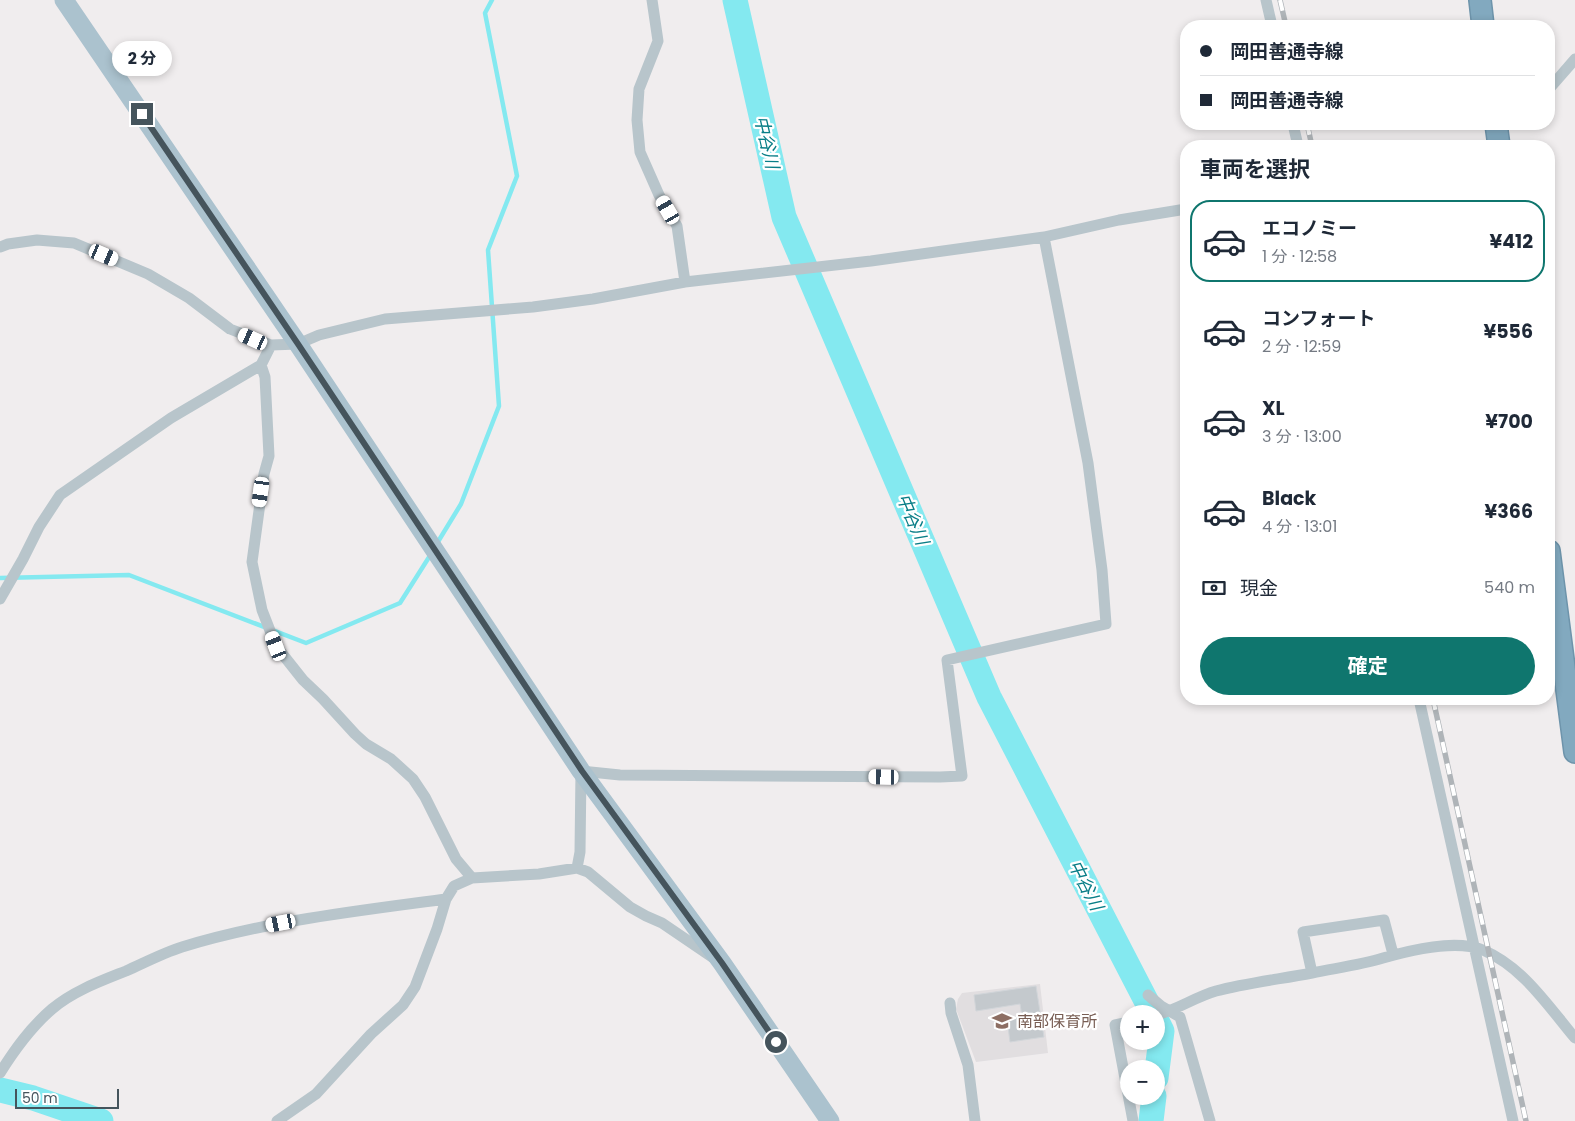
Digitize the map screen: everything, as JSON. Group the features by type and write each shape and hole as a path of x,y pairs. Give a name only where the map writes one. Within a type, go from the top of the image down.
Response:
{"highway":[{"path":"1480,0 1482,20"},
{"path":"1555,597 1575,752"}],"main road":[{"path":"64,0 298,344 582,771 722,963 830,1121"}],"street":[{"path":"652,0 658,41 639,88 636,120 640,152 659,195 677,226 685,282"},
{"path":"1266,0 1271,20"},
{"path":"1555,82 1575,59"},
{"path":"0,247 37,240 74,243 148,274 189,298 230,329 271,345 298,344 319,335 385,319 533,307 593,299 685,282 871,261 1044,237 1119,220 1180,210"},
{"path":"577,868 580,852 582,771 640,775 962,776 947,660 1106,624 1102,570 1088,463 1044,237"},
{"path":"0,599 23,559 38,527 60,495 171,418 261,365 271,345"},
{"path":"261,365 265,377 270,456 264,474 252,562 262,610 276,646 303,680 355,734 366,744 391,759 413,778 425,797 456,859 472,878"},
{"path":"1420,705 1513,1121"},
{"path":"277,1121 316,1094 371,1034 403,1005 415,987 446,899 454,886 472,878 539,874 577,868 588,872 630,907 662,923 722,963"},
{"path":"2,1065 24,1036 53,1008 84,988 179,948 231,933 281,923 446,899"},
{"path":"1312,973 1303,932 1384,920 1393,954"},
{"path":"1165,1013 1215,992 1383,958 1393,954 1456,946 1475,948 1502,961 1524,979 1575,1038"},
{"path":"1148,995 1180,1018 1210,1121"},
{"path":"950,1003 950,1013 968,1065 975,1121"},
{"path":"1120,1024 1116,1025 1120,1049"},
{"path":"1120,1050 1132,1121"}],"shaded area":[{"name":"南部保育所","path":"1040,984 1048,1053 976,1062 956,1009 958,999 962,993"}],"building":[{"path":"1036,986 1044,1037 1010,1042 1007,1019 1022,1017 1020,1004 976,1011 974,995"}],"waterway":[{"path":"436,545 461,504 499,406 488,250 517,176 485,13 492,0"},
{"name":"中谷川","path":"735,0 784,217 989,697 1148,1005"},
{"path":"0,578 129,575 306,643 400,603 431,554"},
{"name":"中谷川","path":"1158,1060 1160,1050"},
{"path":"0,1090 33,1098 101,1121"},
{"name":"中谷川","path":"1151,1121 1153,1105"}],"railway":[{"path":"1280,0 1285,20"},
{"path":"1308,130 1311,140"},
{"path":"1434,705 1526,1121"}],"place":[{"name":"南部保育所","path":"1002,1021"}],"route":[{"path":"142,114 298,344 582,771 722,963 776,1042"}]}
